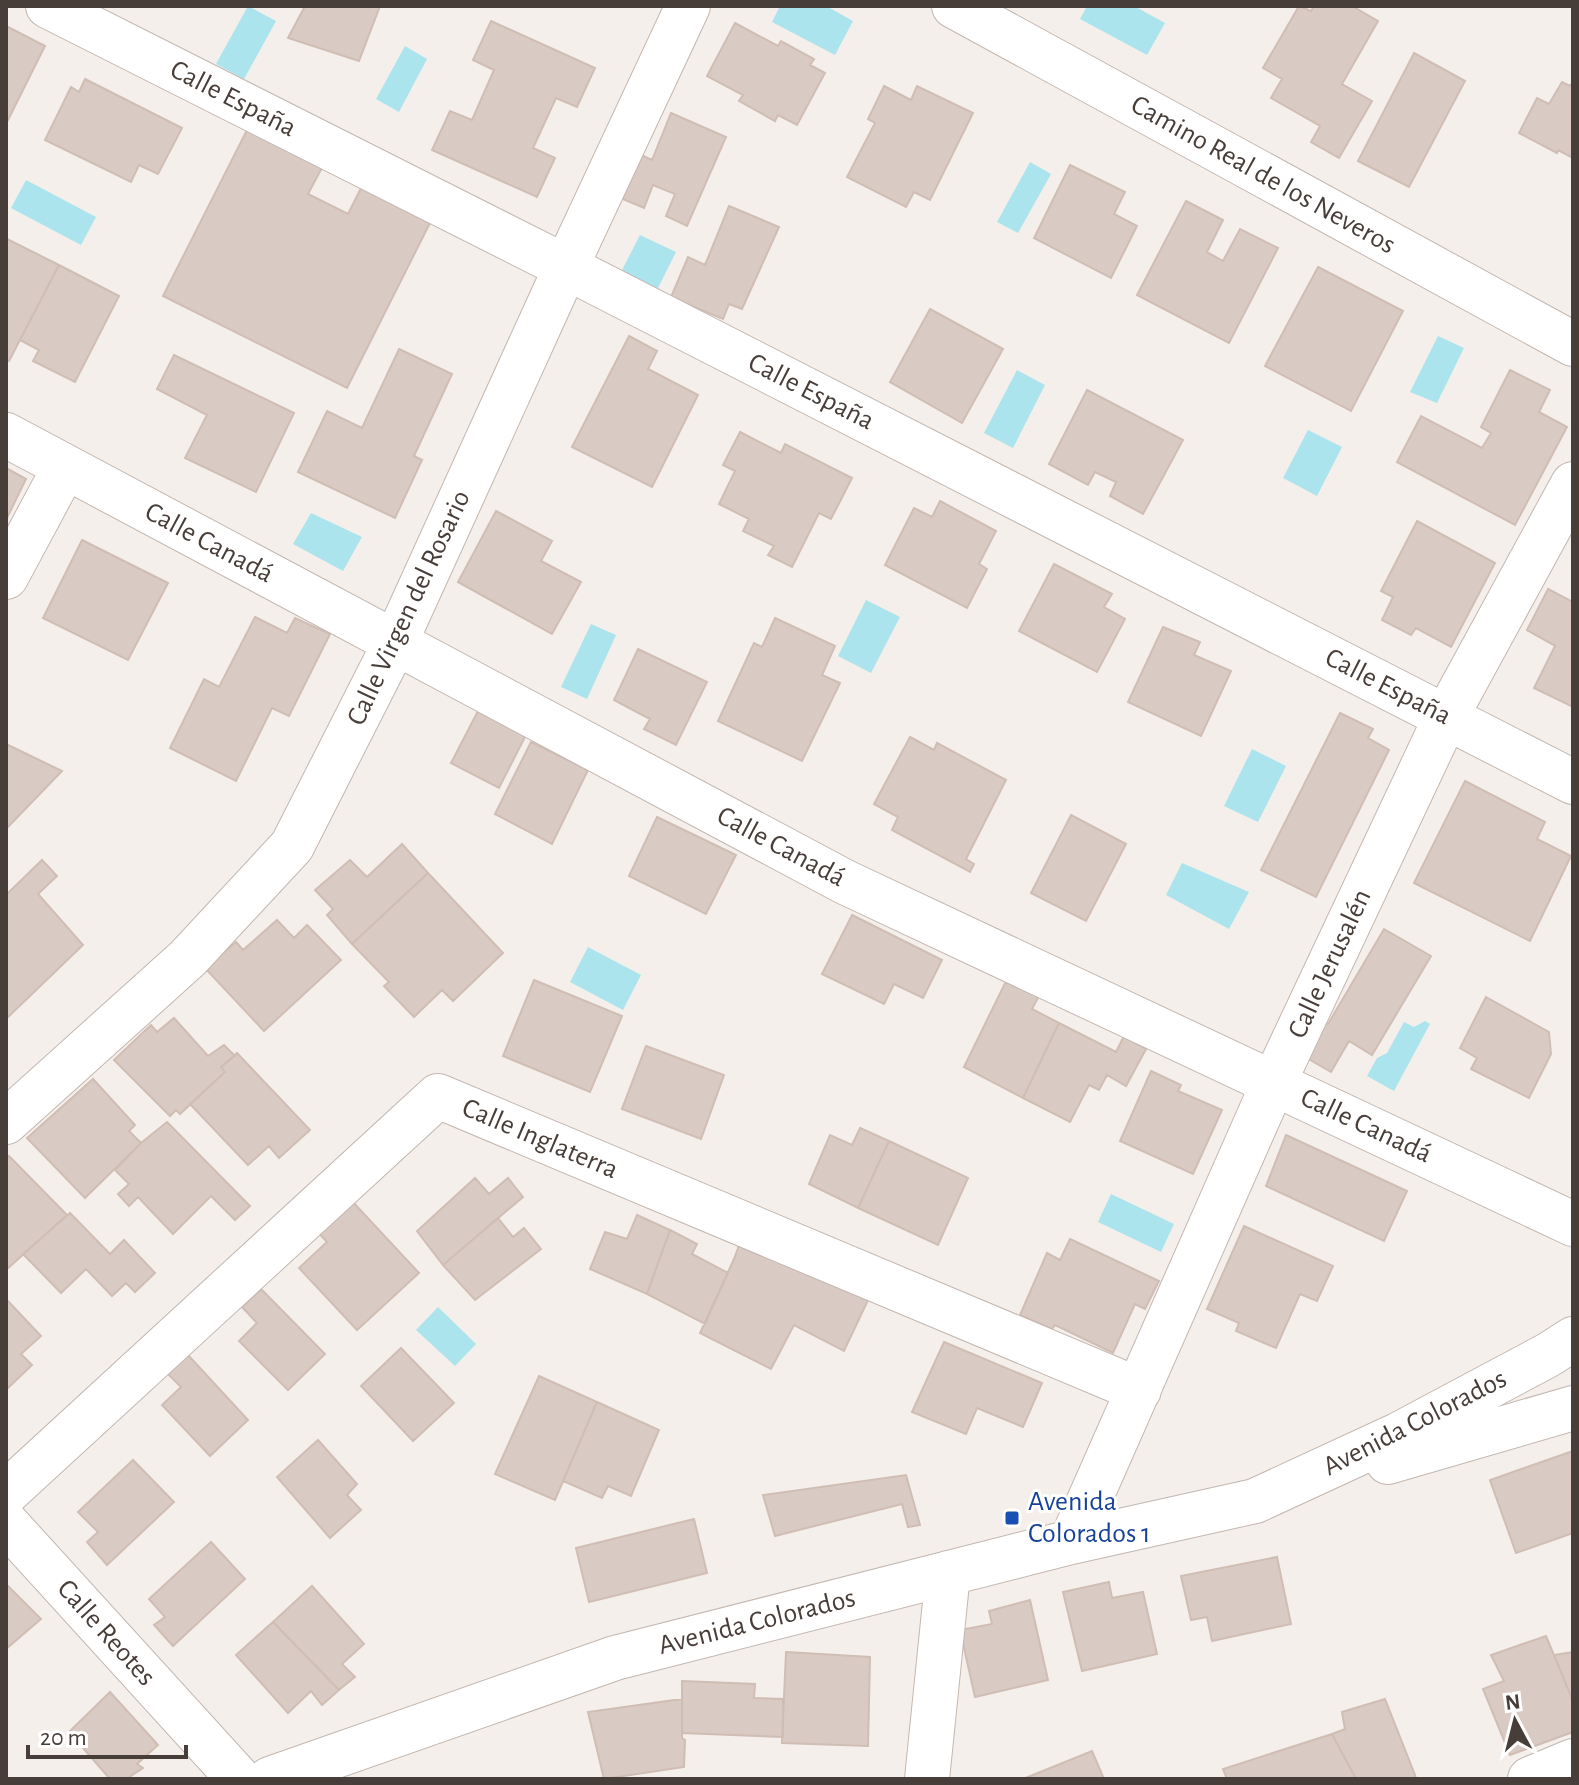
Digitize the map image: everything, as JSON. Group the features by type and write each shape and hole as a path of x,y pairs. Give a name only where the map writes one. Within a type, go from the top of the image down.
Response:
{"street":[{"name":"Calle España","path":"48,6 1573,782"},
{"name":"Calle Virgen del Rosario","path":"6,1122 188,958 292,846 395,643 688,6"},
{"name":"Camino Real de los Neveros","path":"954,6 1573,344"},
{"name":"Calle Canadá","path":"6,435 845,882 1573,1224"},
{"path":"6,577 65,467"},
{"name":"Calle Jerusalén","path":"1071,1542 1274,1082 1446,717 1573,484"},
{"name":"Calle Inglaterra","path":"6,1493 438,1096 1139,1390"},
{"name":"Avenida Colorados","path":"1255,1501 1398,1435 1573,1339"},
{"name":"Avenida Colorados","path":"270,1779 615,1658 1071,1542 1255,1501 1573,1408"},
{"name":"Calle Reotes","path":"6,1523 239,1779"},
{"path":"927,1779 948,1573"},
{"path":"1530,1779 1573,1761"}],"water":[{"path":"248,6 276,21 244,79 216,64"},
{"path":"780,6 826,6 853,21 835,55 772,22"},
{"path":"1087,6 1134,6 1165,23 1147,55 1080,19"},
{"path":"405,46 427,59 399,112 376,99"},
{"path":"1030,162 1051,174 1018,233 997,222"},
{"path":"26,180 96,217 81,245 11,208"},
{"path":"640,235 676,252 655,294 619,276"},
{"path":"1438,336 1464,348 1437,403 1410,392"},
{"path":"1017,370 1045,385 1013,448 984,433"},
{"path":"1308,430 1342,447 1317,496 1283,478"},
{"path":"311,513 362,537 343,571 293,544"},
{"path":"866,600 900,617 871,673 838,656"},
{"path":"591,624 616,635 587,699 561,687"},
{"path":"1252,749 1286,766 1258,822 1224,806"},
{"path":"1182,863 1249,892 1229,929 1166,895"},
{"path":"588,947 641,975 623,1010 570,982"},
{"path":"1425,1021 1430,1024 1394,1091 1367,1076 1377,1058 1387,1053 1404,1022 1414,1027"},
{"path":"1111,1194 1174,1224 1161,1252 1098,1222"},
{"path":"438,1307 476,1344 455,1366 416,1330"}],"building":[{"path":"305,6 380,6 359,61 288,38"},
{"path":"1299,6 1311,11 1314,6 1352,6 1378,21 1342,84 1372,101 1339,158 1311,142 1320,126 1271,98 1282,79 1263,68"},
{"path":"491,21 595,68 577,107 556,98 533,148 555,158 537,197 432,150 450,111 472,120 494,70 473,60"},
{"path":"735,23 778,46 781,41 814,59 810,65 825,73 797,125 778,115 775,121 739,101 743,95 707,76"},
{"path":"6,26 45,46 6,124"},
{"path":"1414,53 1465,81 1409,187 1358,161"},
{"path":"85,79 182,128 158,174 139,165 131,182 45,140 71,87 79,92"},
{"path":"1573,81 1573,158 1519,133 1537,98 1549,104 1562,82 1570,86"},
{"path":"884,86 911,100 917,86 973,113 930,200 914,192 906,207 847,177 875,123 868,119"},
{"path":"671,113 726,137 687,226 666,216 675,194 653,185 644,208 618,197 637,153 652,160"},
{"path":"249,126 324,164 308,194 348,214 363,184 432,219 347,388 163,296"},
{"path":"1070,165 1125,192 1114,214 1137,226 1111,278 1034,238"},
{"path":"1186,201 1223,220 1207,252 1223,261 1240,229 1278,248 1229,343 1137,295"},
{"path":"729,206 779,227 742,309 729,304 723,319 671,297 688,257 705,265"},
{"path":"7,239 59,265 9,361 6,360"},
{"path":"59,265 119,296 75,382 33,361 39,350 20,340"},
{"path":"1318,267 1403,311 1351,411 1265,366"},
{"path":"930,309 1003,349 962,423 890,382"},
{"path":"629,336 657,351 648,369 698,395 652,487 572,447"},
{"path":"399,349 452,374 414,456 422,460 395,518 298,472 327,411 362,428"},
{"path":"174,355 294,413 256,492 185,458 207,415 157,389"},
{"path":"1510,370 1550,390 1539,412 1567,427 1515,525 1397,462 1421,416 1482,448 1491,433 1481,427"},
{"path":"1087,390 1183,440 1143,514 1110,496 1116,482 1095,472 1088,485 1049,464"},
{"path":"740,432 781,453 785,444 852,478 831,519 819,513 792,567 768,555 774,546 743,531 749,519 719,504 735,471 723,465"},
{"path":"6,468 26,479 6,520"},
{"path":"940,501 996,531 979,564 987,569 967,608 885,565 914,508 932,517"},
{"path":"496,511 552,541 541,561 581,582 552,634 458,582"},
{"path":"1417,521 1495,563 1451,647 1416,628 1411,635 1382,620 1393,597 1381,591"},
{"path":"82,540 168,583 128,660 43,618"},
{"path":"1054,564 1112,594 1104,607 1125,619 1097,672 1019,631"},
{"path":"1548,589 1573,602 1573,707 1534,688 1555,646 1527,630"},
{"path":"255,617 287,633 295,618 330,634 289,716 272,708 236,781 170,748 204,679 219,687"},
{"path":"775,618 835,646 822,675 840,683 802,761 718,721 754,643 762,647"},
{"path":"1163,627 1200,642 1194,655 1231,671 1201,736 1128,702"},
{"path":"638,649 707,682 676,745 644,729 650,719 614,700"},
{"path":"480,707 528,731 499,788 451,763"},
{"path":"1340,713 1373,729 1368,738 1389,750 1316,897 1261,870"},
{"path":"910,737 934,750 937,743 1006,780 966,859 974,864 970,872 892,830 898,817 874,804"},
{"path":"531,742 588,770 552,844 495,814"},
{"path":"6,744 62,771 6,829"},
{"path":"1465,781 1545,822 1537,839 1571,856 1530,941 1414,883"},
{"path":"1071,815 1126,844 1086,921 1031,893"},
{"path":"657,817 736,855 706,914 629,876"},
{"path":"402,844 428,873 352,944 327,915 333,909 315,890 350,860 367,877"},
{"path":"42,860 57,876 38,894 83,945 6,1019 6,895"},
{"path":"428,873 503,953 453,1001 442,990 414,1017 384,986 389,982 352,944"},
{"path":"852,915 942,960 923,998 894,984 884,1004 822,974"},
{"path":"277,920 294,938 307,925 341,960 264,1031 205,968 236,942 243,950"},
{"path":"1384,929 1431,956 1372,1055 1349,1041 1331,1072 1298,1053 1319,1019 1328,1024"},
{"path":"1008,977 1040,994 1032,1009 1059,1023 1023,1098 964,1067"},
{"path":"534,980 622,1016 590,1092 503,1056"},
{"path":"1486,997 1549,1032 1551,1054 1529,1098 1471,1069 1477,1058 1460,1048"},
{"path":"174,1018 208,1056 224,1045 235,1056 221,1067 225,1072 180,1114 176,1110 170,1116 114,1060 151,1025 157,1032"},
{"path":"1059,1023 1116,1052 1124,1036 1146,1049 1126,1086 1107,1075 1099,1090 1089,1085 1070,1122 1023,1098"},
{"path":"646,1046 724,1075 701,1139 622,1109"},
{"path":"237,1053 310,1130 279,1158 269,1146 248,1165 190,1104 225,1072 221,1067"},
{"path":"1151,1071 1181,1085 1178,1091 1222,1110 1193,1174 1120,1141"},
{"path":"93,1079 135,1125 129,1131 141,1143 85,1198 27,1138"},
{"path":"167,1122 250,1206 235,1220 211,1196 173,1234 138,1197 129,1206 118,1194 129,1184 115,1170"},
{"path":"860,1128 889,1141 858,1208 809,1184 830,1135 852,1145"},
{"path":"1286,1135 1407,1191 1384,1241 1266,1186"},
{"path":"889,1141 968,1178 938,1245 858,1208"},
{"path":"9,1156 67,1215 6,1270 6,1159"},
{"path":"475,1178 489,1194 508,1178 523,1197 443,1265 417,1231"},
{"path":"351,1200 419,1273 357,1330 299,1268 327,1242 316,1230"},
{"path":"70,1213 110,1254 124,1240 155,1273 135,1292 126,1283 112,1296 86,1269 61,1293 23,1254"},
{"path":"637,1215 670,1230 647,1294 590,1269 605,1232 627,1239"},
{"path":"498,1218 513,1237 524,1228 541,1249 475,1300 443,1265"},
{"path":"1244,1226 1333,1266 1317,1301 1300,1294 1276,1348 1236,1331 1239,1323 1207,1309"},
{"path":"670,1230 697,1244 692,1254 728,1273 705,1324 647,1294"},
{"path":"1070,1239 1159,1281 1145,1309 1135,1304 1113,1353 1055,1325 1052,1329 1020,1315 1047,1253 1060,1260"},
{"path":"741,1240 869,1298 844,1351 794,1325 771,1369 700,1333"},
{"path":"261,1289 325,1354 288,1390 239,1341 257,1323 242,1307"},
{"path":"6,1299 41,1336 21,1354 32,1365 6,1390"},
{"path":"944,1342 1042,1383 1023,1427 977,1408 966,1434 912,1412"},
{"path":"401,1348 454,1403 413,1441 361,1386"},
{"path":"188,1355 248,1420 210,1456 162,1405 181,1387 168,1374"},
{"path":"539,1376 597,1402 555,1500 495,1474"},
{"path":"597,1402 659,1430 631,1496 608,1486 602,1498 563,1481"},
{"path":"318,1440 357,1484 347,1495 361,1510 330,1538 277,1477"},
{"path":"1573,1451 1573,1533 1516,1553 1490,1480"},
{"path":"133,1460 174,1502 107,1565 87,1542 98,1532 78,1512"},
{"path":"906,1475 920,1525 908,1527 902,1504 775,1536 763,1495"},
{"path":"694,1519 707,1573 589,1602 576,1548"},
{"path":"211,1542 245,1579 173,1646 154,1625 165,1617 149,1599"},
{"path":"1277,1557 1291,1624 1212,1641 1207,1617 1191,1620 1181,1576"},
{"path":"1109,1582 1112,1598 1143,1592 1157,1654 1082,1671 1063,1592"},
{"path":"6,1584 41,1619 6,1649"},
{"path":"312,1586 364,1644 342,1664 355,1677 339,1690 273,1622"},
{"path":"1030,1600 1048,1680 975,1697 960,1630 992,1624 989,1611"},
{"path":"273,1622 339,1690 322,1705 311,1691 288,1713 236,1655"},
{"path":"1546,1636 1573,1701 1573,1732 1510,1755 1483,1689 1504,1681 1491,1655"},
{"path":"786,1652 870,1657 868,1746 782,1743"},
{"path":"1573,1652 1573,1701 1554,1655"},
{"path":"682,1681 755,1684 754,1698 783,1699 783,1737 682,1733"},
{"path":"110,1692 158,1745 137,1764 143,1768 126,1779 110,1779 69,1732"},
{"path":"682,1699 684,1767 604,1779 588,1712"},
{"path":"1385,1699 1416,1779 1356,1779 1332,1734 1345,1729 1342,1712"},
{"path":"1332,1734 1356,1779 1227,1779 1223,1769"},
{"path":"1092,1751 1104,1779 1023,1779"}],"place":[{"name":"Avenida Colorados 1","path":"1012,1518"}]}
